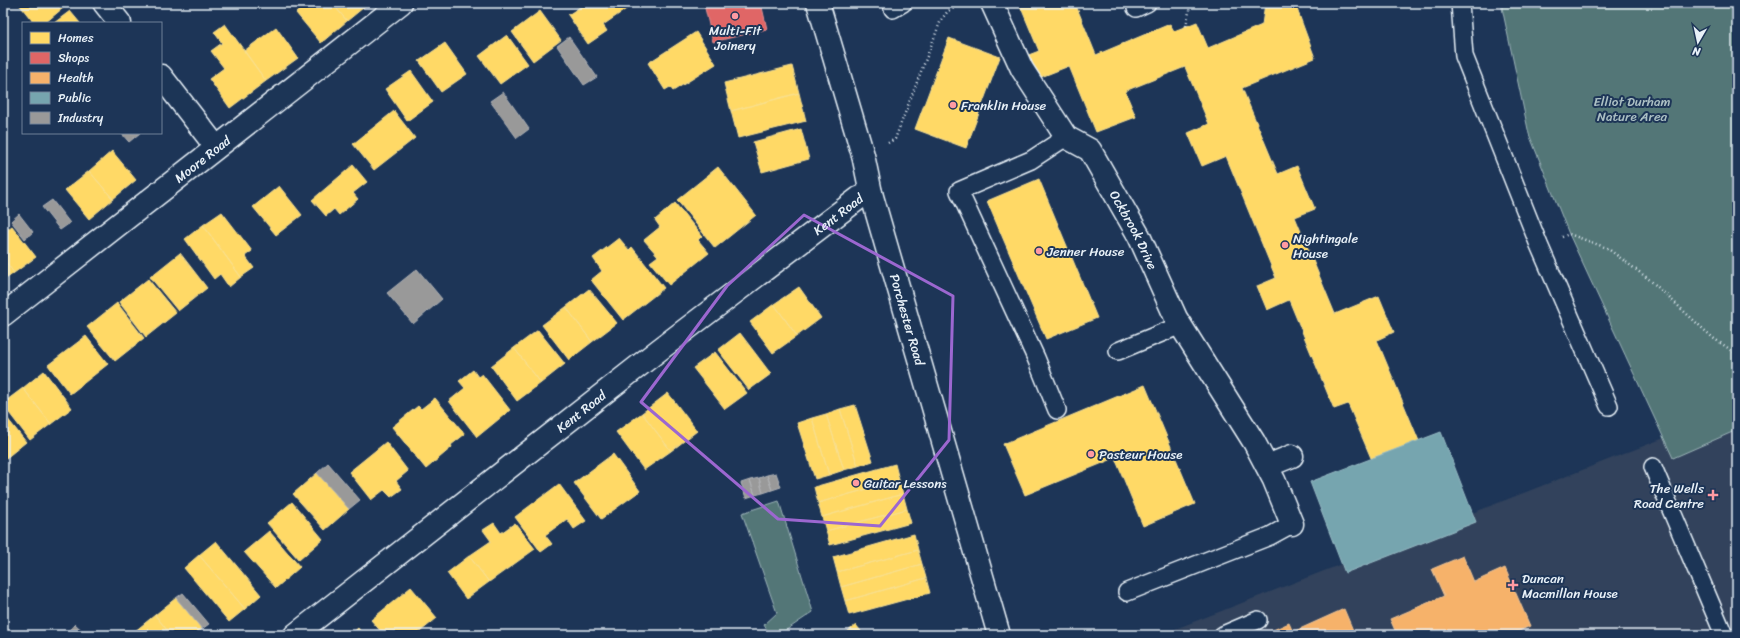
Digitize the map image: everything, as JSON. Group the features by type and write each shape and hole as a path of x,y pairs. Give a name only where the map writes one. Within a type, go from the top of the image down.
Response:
{"street":[{"path":"104,3 119,22"},
{"name":"Moore Road","path":"3,315 401,3"},
{"name":"Porchester Road","path":"818,3 998,634"},
{"name":"Ockbrook Drive","path":"992,3 1022,69 1066,137 1090,150 1139,236 1176,318 1254,442 1267,466 1292,524"},
{"path":"162,77 216,147"},
{"name":"Kent Road","path":"295,635 665,345 859,198 871,193"},
{"path":"1267,466 1292,456"}],"lane":[{"path":"1460,3 1464,56 1539,245 1609,406"},
{"path":"1057,410 1036,358 959,191 1030,160 1066,137"},
{"path":"1118,351 1181,325"},
{"path":"1653,467 1724,635"},
{"path":"1127,592 1270,536 1292,524"},
{"path":"1223,635 1258,620"}],"path":[{"path":"895,140 941,20 948,11 964,3"},
{"path":"1186,26 1191,3"},
{"path":"1569,234 1607,248 1650,280 1713,338 1737,354"}],"highlighted area":[{"path":"804,215 953,296 949,440 880,526 778,519 641,402 727,286"}],"shaded area":[{"name":"Duncan Macmillan House","path":"1737,430 1737,635 1160,635 1664,438 1673,457"}],"green space":[{"name":"Elliot Durham Nature Area","path":"1501,3 1737,3 1737,430 1673,458 1569,234 1529,134"},
{"path":"779,501 813,612 779,635 770,635 764,625 777,613 742,513"}],"building: Homes":[{"path":"18,3 69,3 46,22 33,22"},
{"path":"308,3 332,3 347,21 321,43 296,13"},
{"path":"332,3 369,3 347,21"},
{"path":"586,3 631,3 632,5 603,25 607,31 588,44 568,15"},
{"name":"Nightingale House","path":"1019,3 1075,3 1096,55 1170,24 1174,31 1197,22 1208,48 1262,25 1265,3 1298,3 1297,9 1315,58 1242,88 1278,174 1297,166 1315,209 1295,217 1335,314 1379,296 1394,332 1377,340 1419,441 1371,458 1348,404 1334,409 1289,300 1267,310 1257,286 1276,278 1226,156 1202,166 1188,133 1209,124 1185,67 1125,91 1136,117 1096,132 1069,66 1036,79 1026,56 1039,51"},
{"path":"70,11 79,22 55,22"},
{"path":"540,11 561,40 533,61 512,32"},
{"path":"225,24 266,81 230,108 209,79 224,68 211,51 222,43 214,32"},
{"path":"276,27 298,58 266,81 244,51"},
{"path":"696,32 716,64 673,91 670,87 665,90 648,63"},
{"path":"507,35 528,64 500,84 479,56"},
{"name":"Franklin House","path":"949,38 1000,57 966,148 915,129"},
{"path":"445,43 467,74 441,92 419,61"},
{"path":"792,66 799,93 731,111 724,83"},
{"path":"411,71 433,102 407,121 385,89"},
{"path":"799,93 806,121 738,138 731,111"},
{"path":"394,111 415,138 374,170 353,144"},
{"path":"801,129 809,159 762,172 753,142"},
{"path":"112,151 136,180 113,199 89,171"},
{"path":"353,165 367,182 353,193 358,199 339,215 334,209 326,216 312,200"},
{"path":"718,167 756,215 715,248 677,200"},
{"path":"89,171 113,199 89,219 65,190"},
{"name":"Jenner House","path":"1039,179 1097,318 1046,339 987,201"},
{"path":"279,186 302,215 276,235 253,207"},
{"path":"675,203 702,236 698,240 709,253 669,285 650,262 658,256 644,240 660,227 655,220"},
{"path":"222,212 252,251 245,256 254,268 241,277 203,225"},
{"path":"203,225 241,277 229,287 220,274 214,279 185,239"},
{"path":"12,226 36,257 14,273 3,258 3,230 4,232"},
{"path":"619,238 629,250 632,247 664,288 623,320 591,280 602,271 593,258"},
{"path":"180,253 207,288 178,311 150,277"},
{"path":"3,258 14,273 3,281"},
{"path":"148,279 176,313 146,337 119,302"},
{"path":"799,287 821,318 797,336 774,304"},
{"path":"589,289 617,323 592,342 566,307"},
{"path":"117,303 144,338 115,361 87,327"},
{"path":"774,304 797,336 773,353 750,322"},
{"path":"566,307 592,342 569,360 542,325"},
{"path":"538,330 565,364 541,383 514,348"},
{"path":"740,333 771,374 749,390 718,350"},
{"path":"86,336 108,364 70,394 48,365"},
{"path":"514,348 541,383 517,401 491,366"},
{"path":"715,352 747,393 725,409 693,368"},
{"path":"473,370 478,377 482,374 510,410 477,437 449,401 465,388 459,381"},
{"path":"44,371 72,408 51,424 23,388"},
{"name":"Pasteur House","path":"1145,385 1195,504 1143,526 1115,458 1025,495 1003,444"},
{"path":"23,388 51,424 30,440 3,405 3,403"},
{"path":"668,393 697,431 671,451 642,413"},
{"path":"435,398 465,434 426,469 392,427 418,406 421,409"},
{"path":"855,405 873,461 858,466 840,409"},
{"path":"840,409 858,466 844,470 826,414"},
{"path":"3,413 26,442 5,459 3,457"},
{"path":"642,413 671,451 644,470 616,432"},
{"path":"826,414 844,470 829,475 812,418"},
{"path":"812,418 829,475 815,479 797,423"},
{"path":"386,442 408,471 396,481 402,489 391,497 384,490 371,500 349,472"},
{"path":"613,454 640,491 601,519 574,483"},
{"name":"Guitar Lessons","path":"895,464 899,480 818,503 814,487"},
{"path":"317,473 349,509 325,530 293,494"},
{"path":"899,480 903,494 822,517 818,503"},
{"path":"559,484 586,521 574,529 567,519 545,535 552,544 541,552 515,517"},
{"path":"903,494 907,509 826,531 822,517"},
{"path":"292,502 323,539 299,560 267,523"},
{"path":"907,509 911,523 830,545 826,531"},
{"path":"494,523 501,533 515,523 535,549 489,582 469,556 491,541 483,530"},
{"path":"269,531 300,567 276,588 244,552"},
{"path":"914,534 918,550 837,572 833,557"},
{"path":"216,541 261,595 245,609 199,555"},
{"path":"918,550 922,564 841,587 837,572"},
{"path":"199,555 245,609 229,622 184,568"},
{"path":"469,556 489,582 466,599 447,573"},
{"path":"922,564 926,578 845,601 841,587"},
{"path":"926,578 930,593 849,615 845,601"},
{"path":"411,587 437,618 416,635 384,635 371,620"},
{"path":"176,598 202,629 194,635 171,635 155,615"},
{"path":"155,615 171,635 136,635 134,632"},
{"path":"856,625 864,635 843,635"},
{"path":"358,628 363,635 350,635"}],"building: Shops":[{"name":"Multi-Fit Joinery","path":"761,3 767,29 713,42 704,4"}],"building: Health":[{"name":"Duncan Macmillan House","path":"1463,556 1474,582 1505,568 1530,626 1510,635 1397,635 1390,619 1444,596 1432,569"},
{"path":"1344,609 1355,635 1262,635 1289,623 1293,632"}],"building: Public":[{"path":"1441,432 1476,522 1345,573 1310,482"}],"building: Industry":[{"path":"569,37 597,77 584,85 557,46"},
{"path":"503,92 529,129 517,138 490,101"},
{"path":"122,134 139,134 129,142"},
{"path":"52,200 70,223 60,230 42,207"},
{"path":"19,214 33,232 25,239 11,221"},
{"path":"417,269 442,299 413,324 387,293"},
{"path":"328,463 360,500 349,509 317,473"},
{"path":"776,473 781,487 772,490 767,475"},
{"path":"767,475 772,490 763,493 759,478"},
{"path":"759,478 763,493 755,495 750,480"},
{"path":"750,480 755,495 746,498 741,483"},
{"path":"183,593 209,624 202,629 176,598"},
{"path":"75,624 87,635 64,635"}],"place":[{"name":"Multi-Fit Joinery","path":"735,16"},
{"name":"Franklin House","path":"953,105"},
{"name":"Nightingale House","path":"1285,245"},
{"name":"Jenner House","path":"1039,251"},
{"name":"Pasteur House","path":"1091,454"},
{"name":"Guitar Lessons","path":"856,483"},
{"name":"The Wells Road Centre","path":"1713,495"},
{"name":"Duncan Macmillan House","path":"1513,585"}]}
